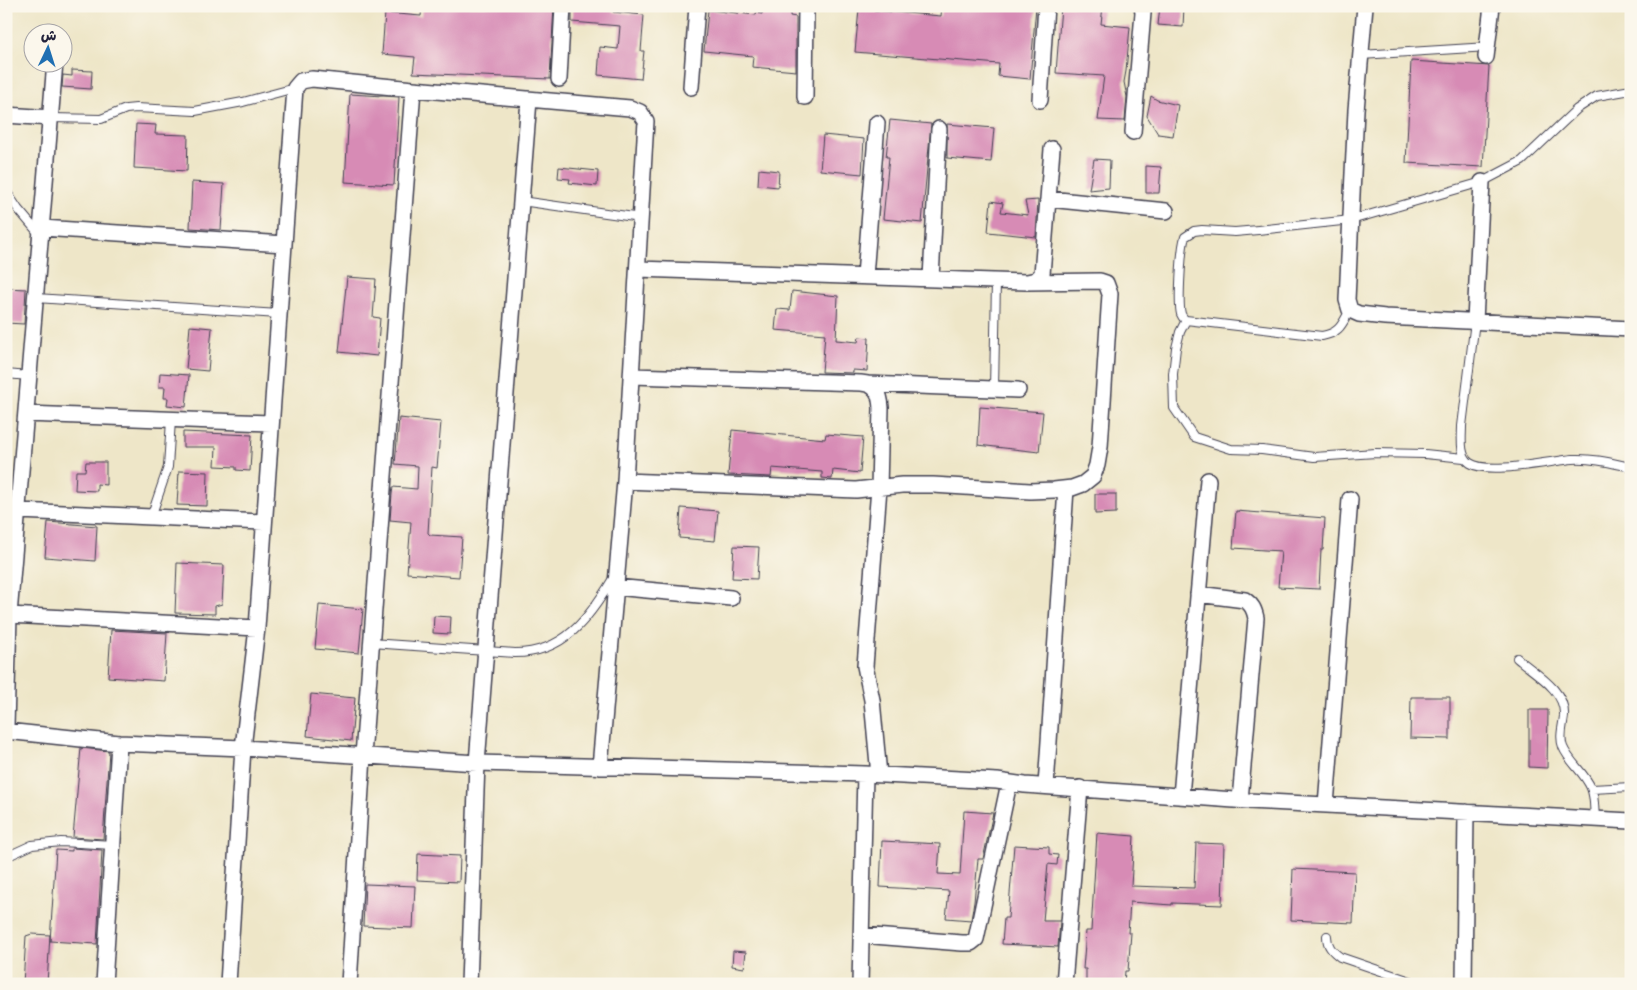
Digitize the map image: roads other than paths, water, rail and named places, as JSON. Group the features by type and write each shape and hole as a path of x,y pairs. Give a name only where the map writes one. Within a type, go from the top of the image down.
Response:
{"street":[{"path":"559,79 563,6"},
{"path":"691,87 698,6"},
{"path":"805,97 806,6"},
{"path":"1040,100 1046,6"},
{"path":"1133,132 1142,6"},
{"path":"1365,6 1356,110 1347,300 1350,310 1359,314 1385,317 1631,329"},
{"path":"1487,52 1492,6"},
{"path":"6,726 9,590 19,511 55,72"},
{"path":"228,984 243,748 257,628 294,88 301,80 312,79 413,90 630,108 640,112 646,121 625,481 600,767"},
{"path":"349,984 371,643 413,90"},
{"path":"469,984 477,763 529,100"},
{"path":"6,115 51,118"},
{"path":"865,276 877,123"},
{"path":"931,278 939,129"},
{"path":"1027,282 1036,280 1042,274 1052,149"},
{"path":"1475,321 1482,182"},
{"path":"1049,199 1166,211"},
{"path":"41,232 284,244"},
{"path":"625,481 856,490 902,485 933,485 1030,491 1066,489 1083,484 1093,476 1100,447 1110,294 1106,283 1100,281 1027,282 638,269"},
{"path":"632,376 1018,390"},
{"path":"860,984 861,935 872,774 872,700 866,666 879,488 880,396 877,389 868,384"},
{"path":"26,414 271,423"},
{"path":"1181,796 1208,480"},
{"path":"1046,786 1066,489"},
{"path":"1326,805 1350,499"},
{"path":"19,511 264,522"},
{"path":"616,580 731,598"},
{"path":"1198,594 1245,600 1254,610 1256,618 1240,800"},
{"path":"9,615 257,628"},
{"path":"6,732 119,743 243,748 477,763 872,774 1240,800 1631,821"},
{"path":"104,984 119,743"},
{"path":"861,935 962,943 971,942 976,939 1009,783"},
{"path":"1064,984 1080,788"},
{"path":"1464,984 1466,812"}],"lane":[{"path":"1360,55 1487,52"},
{"path":"51,118 101,119 126,109 136,108 195,111 243,102 294,88"},
{"path":"1350,310 1338,329 1332,334 1322,336 1186,320 1182,317 1180,308 1181,259 1182,245 1185,237 1194,231 1202,230 1235,232 1351,220 1482,182 1522,161 1577,110 1596,96 1631,90"},
{"path":"6,192 23,216 41,232"},
{"path":"521,201 641,218"},
{"path":"994,389 996,281"},
{"path":"36,298 279,314"},
{"path":"1186,320 1180,332 1176,348 1173,374 1174,408 1194,437 1232,450 1262,450 1314,458 1376,453 1425,454 1464,458"},
{"path":"1475,321 1462,426 1464,458 1470,464 1486,467 1512,467 1590,459 1631,467"},
{"path":"6,374 29,376"},
{"path":"151,517 168,467 171,420"},
{"path":"371,643 486,652 529,653 547,648 562,639 590,614 616,580"},
{"path":"1517,658 1559,696 1564,707 1561,732 1562,745 1592,789 1595,819"},
{"path":"1592,789 1631,787"},
{"path":"6,857 32,845 61,842 113,844"},
{"path":"1327,936 1328,946 1332,952 1340,957 1419,984"}]}
